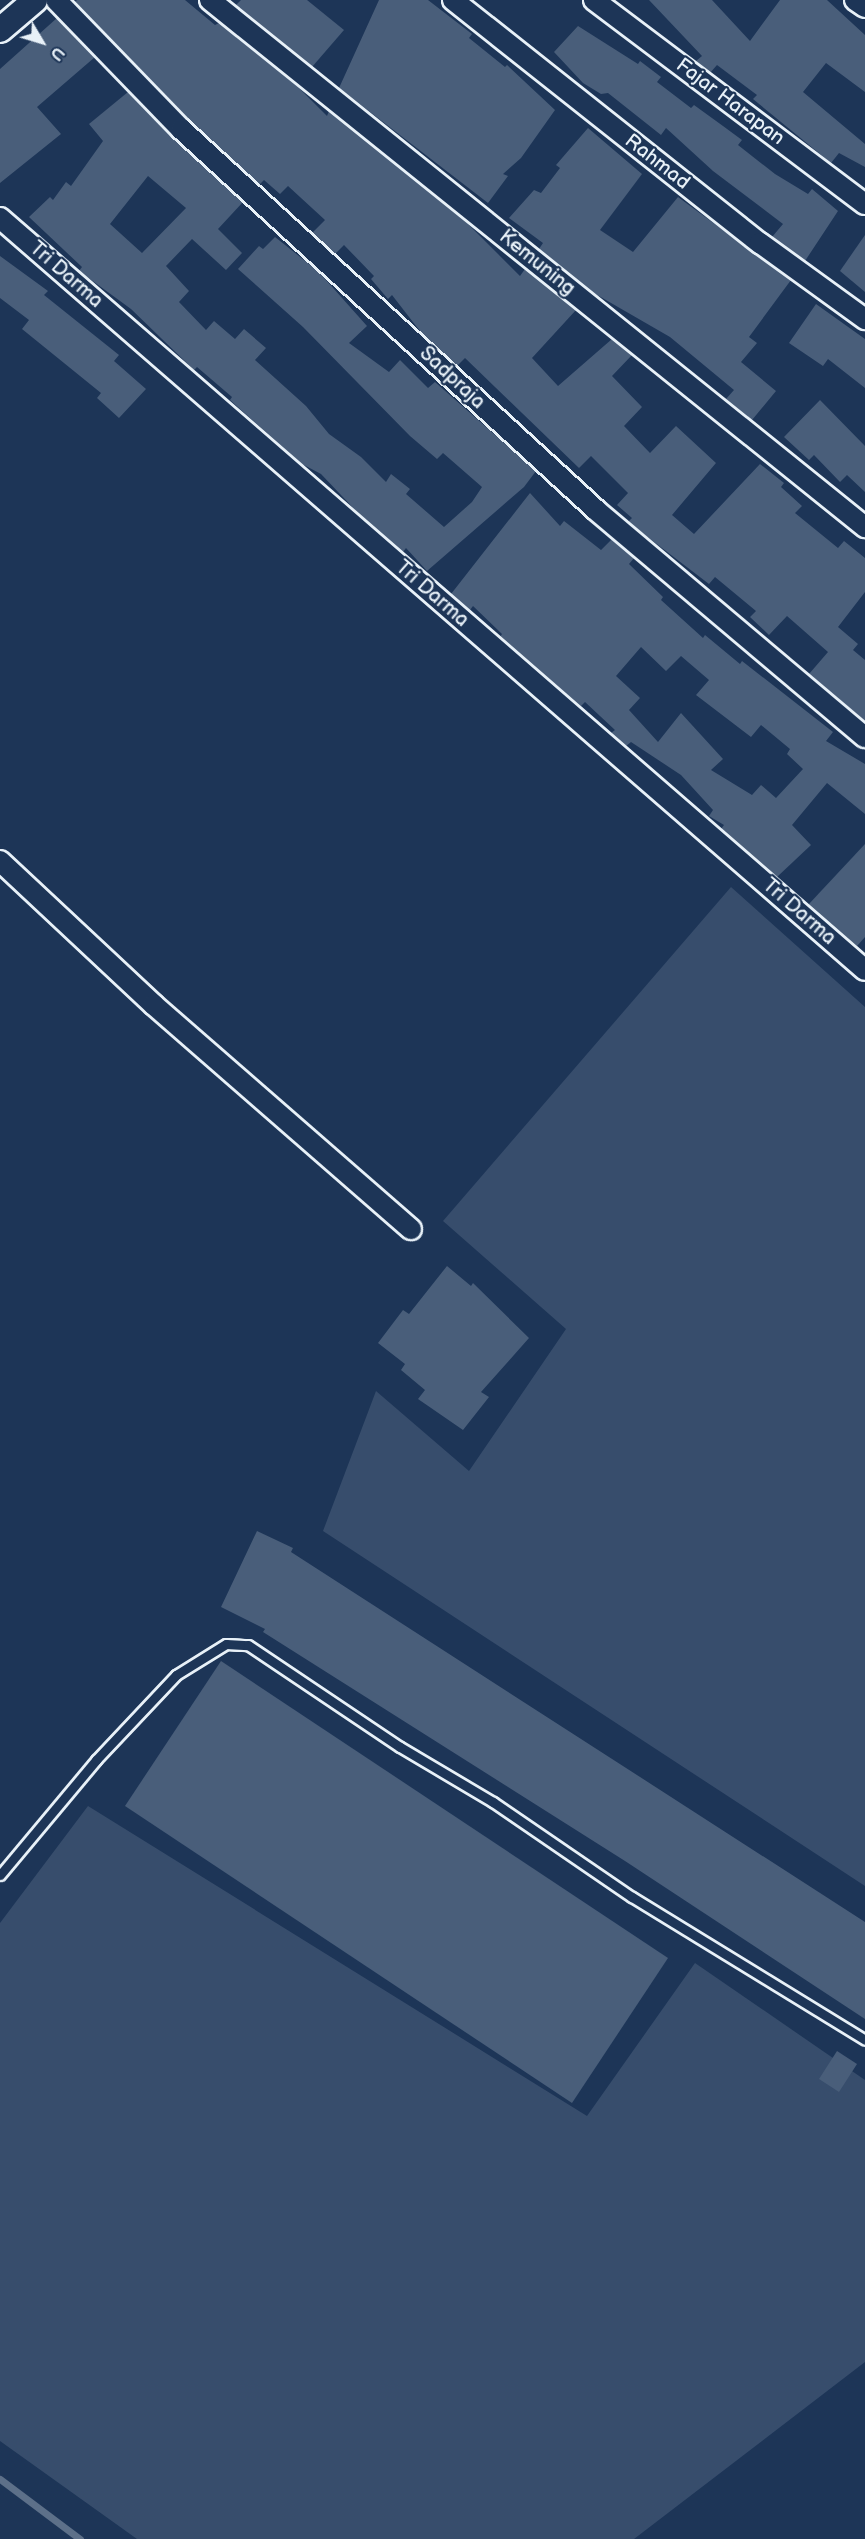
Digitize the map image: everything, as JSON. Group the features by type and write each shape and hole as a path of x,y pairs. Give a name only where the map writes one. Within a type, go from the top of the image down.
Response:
{"street":[{"path":"3,22 36,0"},
{"name":"Sadpraja","path":"57,0 181,129 596,510 865,737"},
{"name":"Kemuning","path":"210,0 865,527"},
{"name":"Rahmad","path":"453,0 760,243 865,319"},
{"name":"Fajar Harapan","path":"594,0 865,204"},
{"path":"855,0 865,7"},
{"name":"Tri Darma","path":"0,218 865,970"},
{"path":"0,861 154,1005 411,1229"}],"lane":[{"path":"0,1875 96,1760 176,1675 226,1644 248,1645 400,1747 493,1802 632,1897 865,2040"}],"shaded area":[{"path":"731,887 865,1007 865,1886 323,1531 376,1391 469,1471 566,1329 443,1221"},
{"path":"88,1806 587,2116 695,1963 865,2080 865,2362 634,2539 137,2539 0,2441 0,1923"}],"building":[{"path":"77,0 185,0 215,25 219,23 296,85 327,116 329,111 465,221 520,276 525,269 576,310 532,358 558,386 612,339 632,355 612,376 642,407 624,426 650,453 676,426 716,463 672,515 694,534 760,464 784,483 781,487 802,506 795,513 838,548 844,541 865,558 865,592 838,627 858,644 853,650 865,660 865,721 809,674 828,652 787,616 769,635 750,617 756,611 715,577 709,584 628,522 632,518 617,505 628,493 591,456 579,468 465,358 457,366 423,335 392,295 388,299 371,279 374,276 344,245 335,254 312,233 325,220 288,186 280,194 264,180 259,185 189,120 75,2"},
{"path":"241,0 307,0 344,30 312,67 236,5"},
{"path":"379,0 428,0 472,34 469,38 505,67 507,65 555,110 521,158 503,174 508,176 488,203 339,88"},
{"path":"649,0 712,0 750,41 780,0 827,0 865,35 865,92 826,63 803,92 865,144 865,167 839,153 831,163 753,99 757,95 717,65 710,73 696,61 702,56"},
{"path":"57,18 95,57 37,107 61,134 0,183 0,69"},
{"path":"578,26 638,64 640,61 661,77 657,82 691,108 694,105 742,140 738,145 775,174 808,194 812,189 838,211 805,261 772,237 783,224 713,171 666,128 661,135 608,93 601,94 583,83 554,52"},
{"path":"128,92 243,202 218,229 242,253 226,270 192,239 166,266 189,291 179,302 206,330 214,321 235,339 244,329 266,348 255,360 306,406 329,434 361,457 386,482 391,474 410,489 406,494 444,527 472,502 482,487 443,453 437,459 410,436 303,327 238,269 259,246 263,249 275,237 318,271 367,326 349,343 389,372 400,360 428,388 435,382 536,471 524,487 427,571 406,548 403,552 360,515 321,474 302,464 230,400 232,397 197,367 194,370 131,309 79,271 82,267 29,217 50,197 53,200 66,182 71,186 103,141 89,124","holes":["148,176 186,208 142,253 110,224"]},
{"path":"588,128 642,174 600,230 633,252 678,197 791,280 749,337 757,343 741,362 776,391 752,420 726,399 734,390 670,337 592,292 539,249 543,243 509,218 534,190 541,193 560,168 556,165"},
{"path":"865,235 865,292 840,271"},
{"path":"0,256 48,291 44,295 119,355 114,361 146,389 119,418 97,398 101,393 22,329 29,320 0,298"},
{"path":"816,304 865,339 865,388 828,359 823,366 789,343"},
{"path":"820,400 865,446 865,492 847,475 840,482 814,455 809,460 784,437"},
{"path":"530,493 560,526 564,521 601,550 612,539 634,558 629,564 663,597 661,600 703,638 705,635 740,664 742,661 833,732 826,741 865,764 865,814 827,783 792,825 811,845 777,877 721,829 724,825 709,816 713,810 681,775 631,742 626,746 611,733 615,730 585,702 581,706 500,637 502,634 473,606 470,610 451,594","holes":["641,647 666,671 681,656 709,680 696,695 751,737 761,725 790,749 787,754 803,769 776,798 761,785 752,795 711,770 723,759 681,713 658,742 629,710 640,698 616,676"]},
{"path":"865,844 865,937 857,946 808,905"},
{"path":"447,1266 471,1286 473,1283 529,1338 481,1392 489,1397 463,1430 418,1399 425,1390 401,1370 405,1364 378,1343 403,1310 409,1314"},
{"path":"257,1531 293,1548 291,1552 865,1922 865,2019 625,1861 263,1632 265,1629 221,1607"},
{"path":"221,1661 668,1958 572,2103 125,1806"},
{"path":"837,2051 857,2064 839,2092 819,2079"}],"waterway":[{"path":"0,2479 80,2539"}]}
